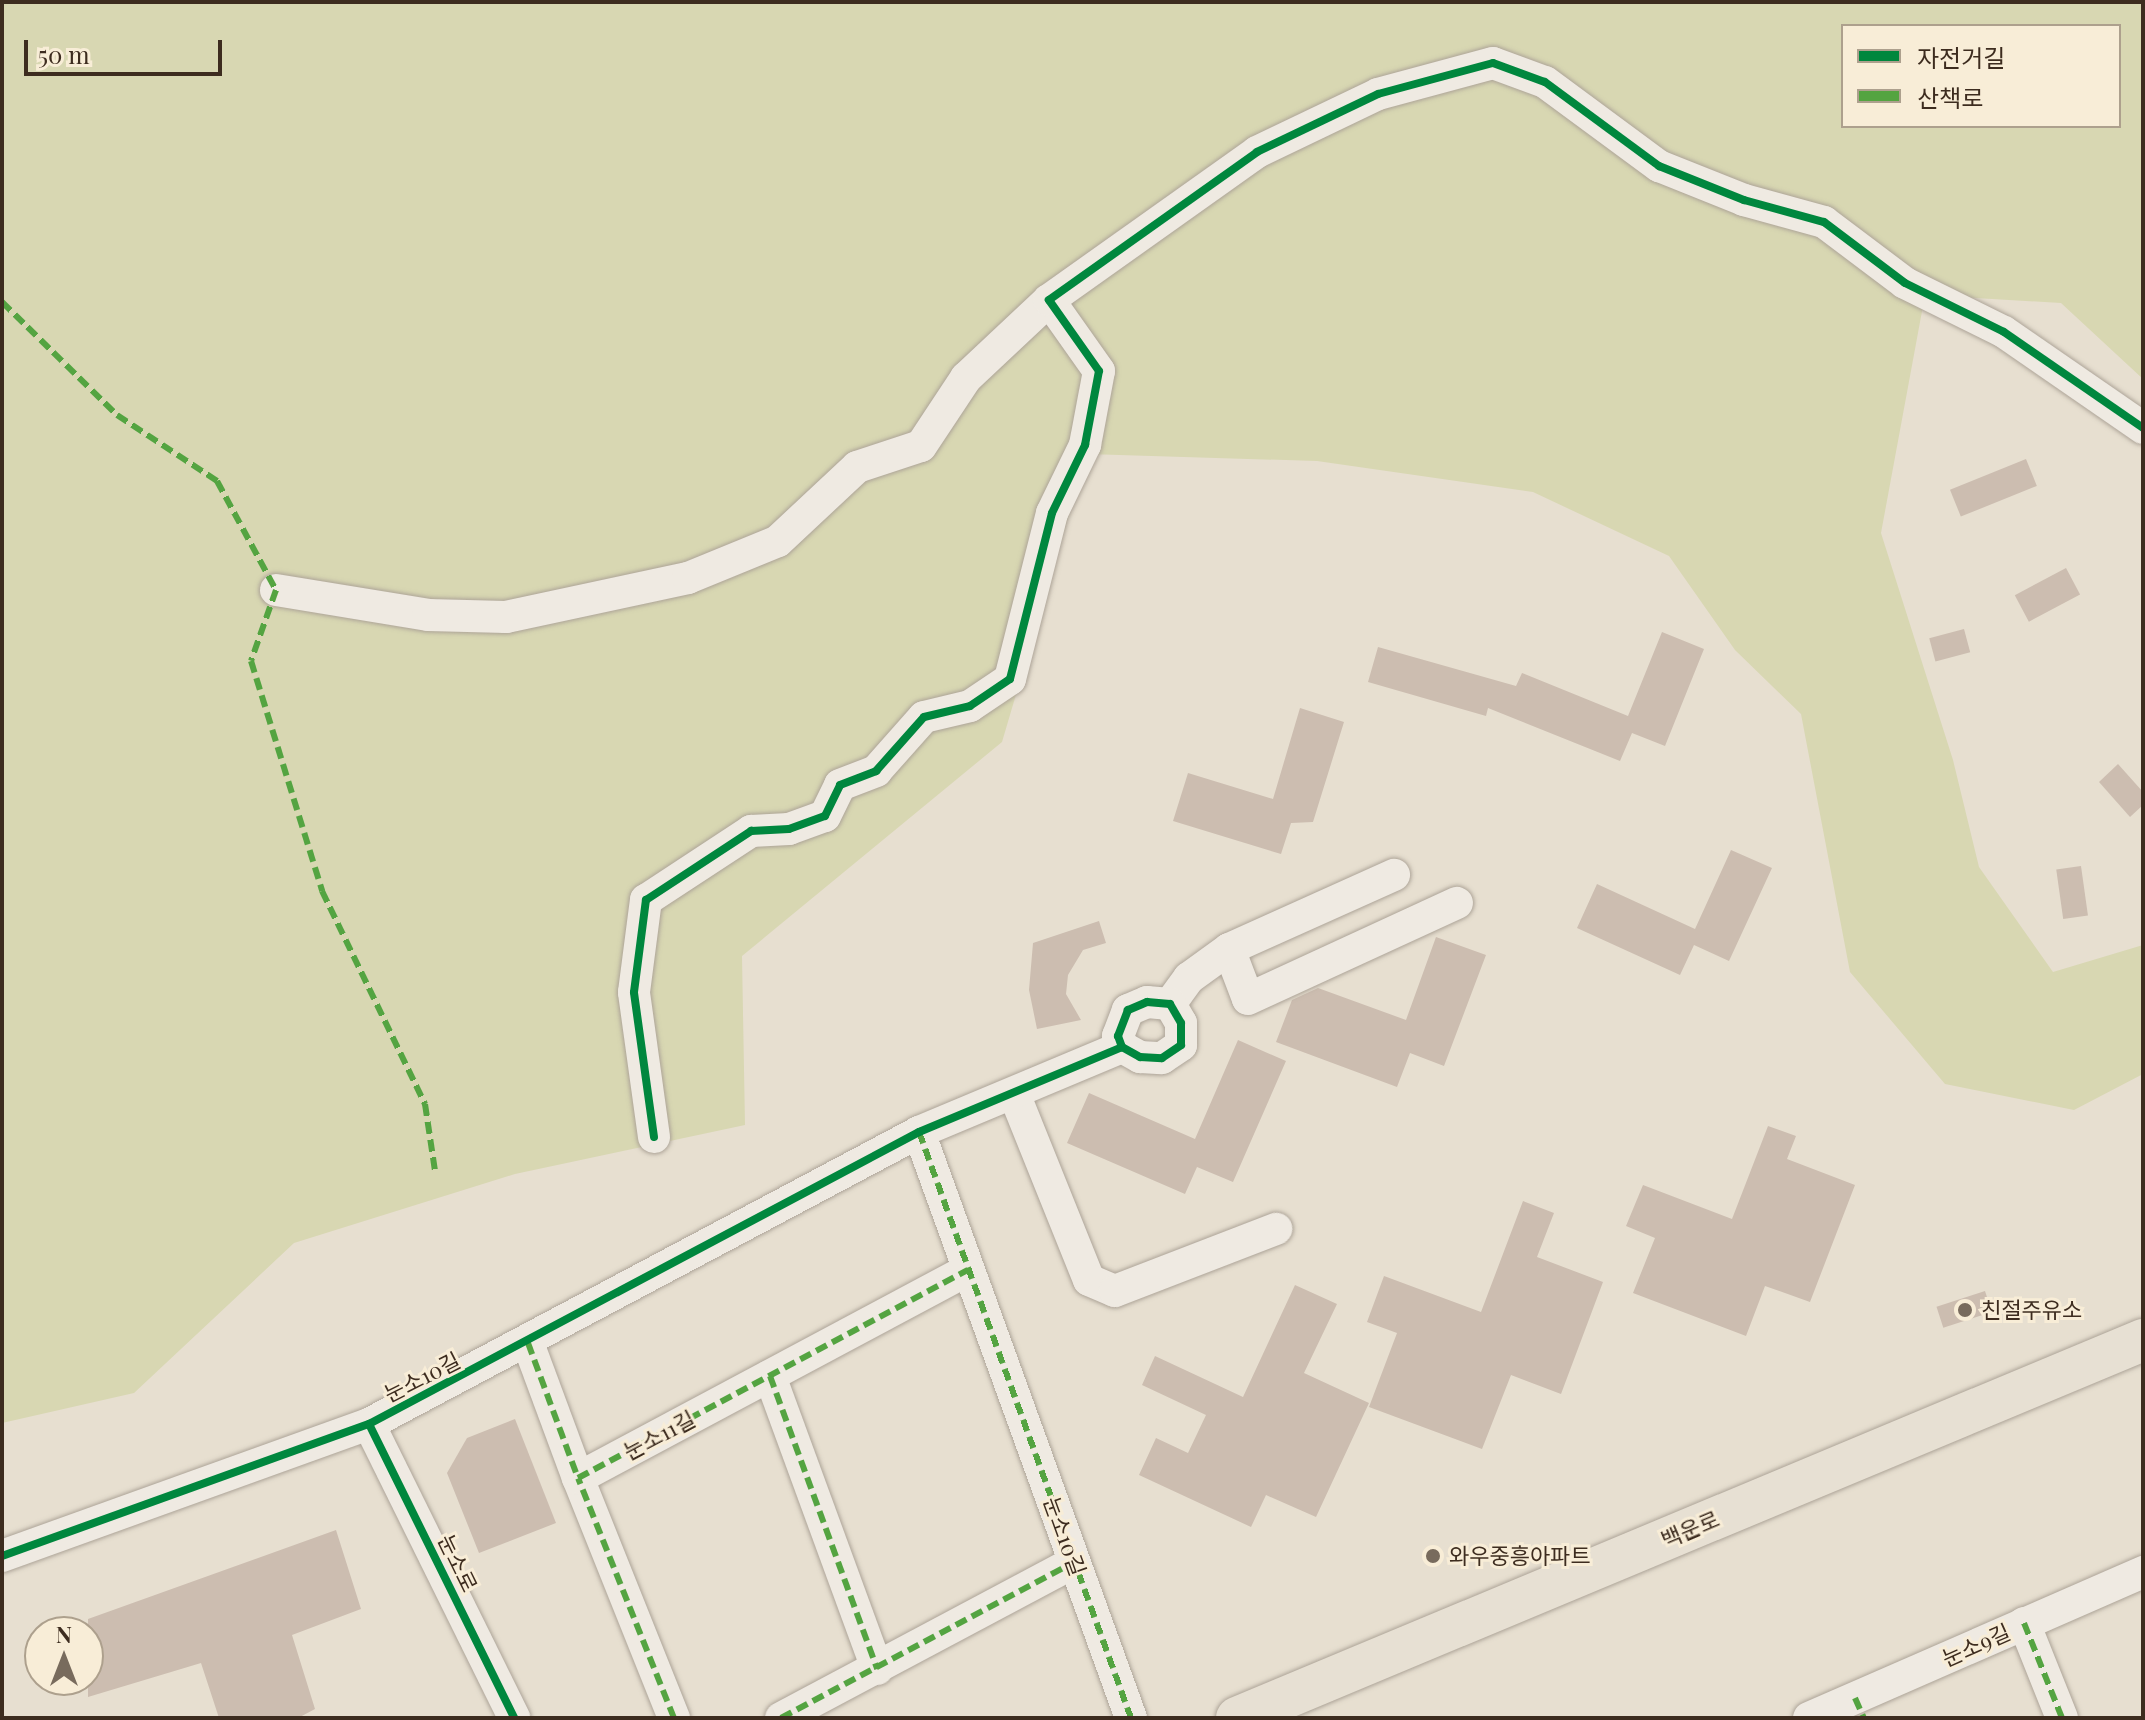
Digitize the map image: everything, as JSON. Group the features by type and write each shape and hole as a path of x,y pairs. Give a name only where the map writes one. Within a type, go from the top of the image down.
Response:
{"main road":[{"name":"백운로","path":"1237,1718 2143,1340"}],"street":[{"path":"276,590 428,615 506,617 688,578 778,541 857,467 921,446 966,378 1049,300 1257,152 1378,94 1493,63 1545,82 1659,166 1744,200 1824,222 1905,283 2004,332 2143,428"},
{"path":"654,1137 634,992 646,900 751,831 789,829 825,816 840,785 876,771 924,717 970,706 1010,679 1052,513 1085,445 1099,371 1049,300"},
{"path":"1170,1004 1189,978 1229,949 1394,875"},
{"path":"1229,949 1248,999 1457,903"},
{"path":"1147,1002 1170,1004 1181,1023 1181,1045 1162,1058 1140,1057 1122,1047 1118,1036 1128,1010 1147,1002"},
{"path":"919,1132 1015,1096 1122,1047"},
{"path":"1015,1096 1089,1280 1115,1291 1276,1229"},
{"name":"눈소10길","path":"2,1556 369,1424 528,1343 919,1132 1131,1718"},
{"name":"눈소11길","path":"578,1478 968,1270"},
{"path":"528,1343 674,1718"},
{"path":"770,1376 877,1669"},
{"name":"눈소로","path":"369,1424 514,1718"},
{"path":"781,1718 1074,1562"},
{"name":"눈소9길","path":"1809,1718 1860,1708 2024,1623 2143,1572"},
{"path":"2024,1623 2062,1718"}],"green space":[{"path":"2,2 2143,2 2143,379 2061,303 1925,295 1881,533 1953,760 1979,867 2053,972 2143,945 2143,1074 2074,1110 1945,1084 1850,972 1801,714 1735,650 1669,556 1533,492 1317,461 1087,454 1002,742 742,956 745,1125 515,1174 294,1243 134,1393 2,1423"}],"building":[{"path":"2026,459 2037,486 1961,517 1950,490"},
{"path":"2066,568 2080,594 2029,622 2015,595"},
{"path":"1964,629 1970,652 1935,661 1929,638"},
{"path":"1662,632 1704,649 1665,746 1632,733 1620,761 1488,708 1486,716 1368,682 1378,647 1516,686 1522,673 1628,716"},
{"path":"1300,708 1344,722 1313,822 1291,823 1281,854 1173,821 1188,773 1273,799"},
{"path":"2118,764 2143,792 2143,805 2130,817 2099,782"},
{"path":"1731,850 1772,868 1729,961 1694,945 1680,975 1577,928 1597,884 1695,929"},
{"path":"2081,866 2088,916 2063,919 2056,869"},
{"path":"1099,921 1106,943 1083,950 1068,975 1066,994 1081,1020 1037,1029 1029,990 1033,943"},
{"path":"1436,937 1486,955 1444,1066 1410,1053 1397,1087 1276,1042 1292,1000 1318,988 1406,1020"},
{"path":"1238,1040 1286,1061 1233,1182 1197,1167 1185,1194 1067,1143 1089,1093 1195,1139"},
{"path":"1768,1126 1796,1136 1787,1159 1855,1185 1810,1302 1765,1286 1746,1336 1633,1293 1655,1238 1626,1226 1643,1185 1732,1219"},
{"path":"1523,1201 1554,1213 1537,1257 1603,1282 1561,1394 1511,1375 1482,1449 1369,1407 1397,1333 1367,1322 1384,1276 1481,1312"},
{"path":"1295,1285 1337,1304 1304,1373 1369,1403 1316,1517 1266,1495 1251,1527 1139,1475 1156,1438 1188,1453 1206,1415 1142,1385 1155,1356 1243,1397"},
{"name":"친절주유소","path":"1985,1291 1992,1312 1943,1328 1936,1307"},
{"path":"515,1419 556,1523 479,1553 447,1473 467,1438"},
{"path":"336,1530 361,1609 292,1635 315,1709 298,1718 219,1718 201,1663 104,1692 104,1616 96,1616"}],"marked path":[{"path":"2,302 117,415 217,481 276,590 251,661 322,891 425,1104 435,1171"},
{"path":"919,1132 1131,1718"},
{"path":"674,1718 578,1478 968,1270"},
{"path":"528,1343 578,1478"},
{"path":"770,1376 877,1669"},
{"path":"781,1718 1074,1562"},
{"path":"2024,1623 2062,1718"},
{"path":"1855,1698 1864,1718"}],"cycle path":[{"path":"654,1137 634,992 646,900 751,831 789,829 825,816 840,785 876,771 924,717 970,706 1010,679 1052,513 1085,445 1099,371 1049,300 1257,152 1378,94 1493,63 1545,82 1659,166 1744,200 1824,222 1905,283 2004,332 2143,428"},
{"path":"2,1556 369,1424 919,1132 1122,1047 1140,1057 1162,1058 1181,1045 1181,1023 1170,1004 1147,1002 1128,1010 1118,1036 1122,1047"},
{"path":"369,1424 514,1718"}],"place":[{"name":"친절주유소","path":"1965,1310"},
{"name":"와우중흥아파트","path":"1433,1556"}]}
